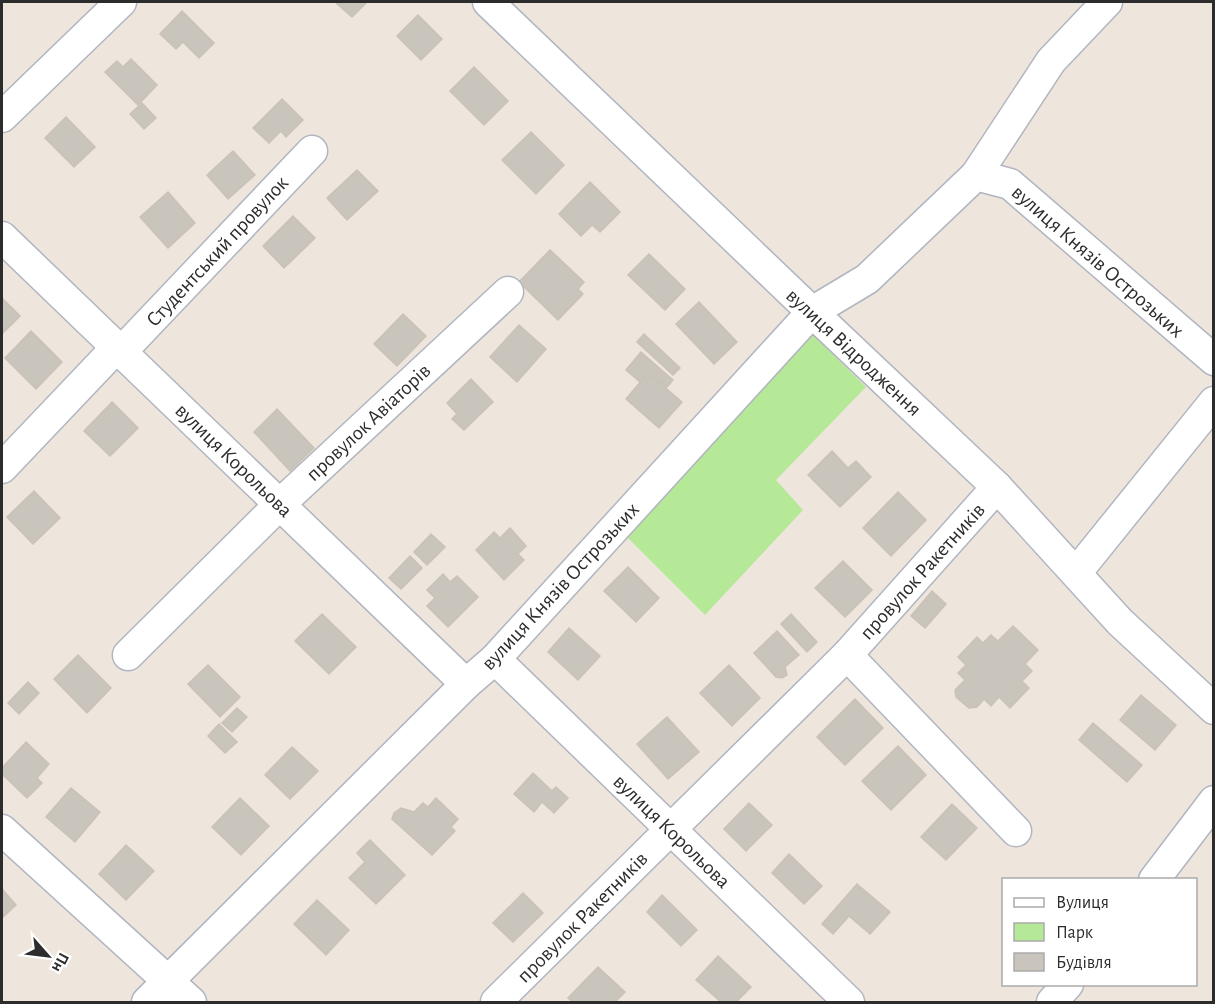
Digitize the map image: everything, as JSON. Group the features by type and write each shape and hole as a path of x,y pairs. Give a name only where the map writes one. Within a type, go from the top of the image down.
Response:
{"street":[{"path":"2,117 122,2"},
{"name":"вулиця Відродження","path":"488,2 997,487 1120,622 1214,709"},
{"name":"вулиця Князів Острозьких","path":"147,1002 466,684 495,659 812,312 867,279 976,175 1052,61 1107,2"},
{"name":"Студентський провулок","path":"2,468 312,151"},
{"name":"вулиця Князів Острозьких","path":"976,175 1010,184 1214,360"},
{"name":"вулиця Корольова","path":"2,237 466,684"},
{"name":"провулок Авіаторів","path":"128,655 280,504 508,292"},
{"path":"1076,573 1214,402"},
{"name":"провулок Ракетників","path":"496,1002 847,655 997,487"},
{"name":"провулок Ракетників","path":"847,655 1016,831"},
{"name":"вулиця Корольова","path":"495,659 849,1002"},
{"path":"1155,878 1214,801"},
{"path":"2,830 191,1002"},
{"path":"1052,1002 1066,986"}],"green space":[{"path":"813,335 866,387 776,480 803,510 705,615 627,537 802,342"}],"building":[{"path":"335,2 367,2 352,17"},
{"path":"182,11 214,43 199,58 183,42 176,49 160,34"},
{"path":"418,15 442,39 421,60 397,36"},
{"path":"131,59 157,85 138,105 105,72 117,61 123,67"},
{"path":"474,67 508,101 484,125 450,91"},
{"path":"282,99 303,120 286,137 281,131 269,143 253,128"},
{"path":"142,103 156,118 144,129 130,114"},
{"path":"66,117 95,147 74,167 45,138"},
{"path":"531,132 564,165 536,194 502,160"},
{"path":"233,151 255,175 228,199 207,175"},
{"path":"357,170 378,191 347,220 327,198"},
{"path":"590,182 620,212 600,232 592,225 581,236 559,214"},
{"path":"168,192 195,223 168,248 140,217"},
{"path":"293,216 315,238 284,268 263,246"},
{"path":"550,250 584,282 578,289 583,294 558,320 519,282"},
{"path":"649,254 685,289 665,310 628,275"},
{"path":"2,298 20,316 2,334"},
{"path":"699,302 737,342 714,364 676,324"},
{"path":"403,314 426,336 397,366 374,344"},
{"path":"519,325 546,349 517,382 490,357"},
{"path":"31,331 62,362 36,389 5,358"},
{"path":"644,334 680,368 673,375 637,342"},
{"path":"641,352 673,380 666,388 648,373 640,382 626,370"},
{"path":"648,373 682,402 659,428 626,399"},
{"path":"471,379 493,402 464,430 452,419 457,414 447,403"},
{"path":"112,402 138,428 110,456 84,431"},
{"path":"277,409 314,448 290,471 254,432"},
{"path":"832,451 848,468 856,461 871,477 840,507 808,475"},
{"path":"34,491 60,518 33,544 7,517"},
{"path":"898,492 926,520 891,556 863,528"},
{"path":"510,528 526,546 518,554 524,560 504,580 476,550 494,532 500,538"},
{"path":"431,534 445,547 427,565 414,552"},
{"path":"410,556 422,568 401,589 389,578"},
{"path":"843,561 872,590 845,617 815,588"},
{"path":"628,567 659,598 636,622 604,591"},
{"path":"443,574 450,582 457,576 478,597 448,627 427,606 435,598 427,590"},
{"path":"932,591 946,604 925,628 911,616"},
{"path":"322,614 356,647 329,674 295,641"},
{"path":"791,614 817,642 807,652 781,624"},
{"path":"1013,626 1038,650 1025,664 1032,671 1022,681 1029,688 1010,708 999,697 991,706 984,699 977,707 969,708 956,697 955,690 965,680 958,673 966,665 958,657 977,637 983,643 991,635 998,641"},
{"path":"569,628 600,656 578,680 548,652"},
{"path":"777,631 799,655 785,667 787,675 782,678 776,677 754,653"},
{"path":"78,655 111,688 87,713 54,679"},
{"path":"208,665 240,697 220,717 188,684"},
{"path":"729,665 760,698 732,726 700,693"},
{"path":"28,682 39,693 19,714 8,703"},
{"path":"1141,695 1176,725 1155,750 1120,720"},
{"path":"855,699 883,728 845,765 817,737"},
{"path":"237,708 247,717 232,732 222,723"},
{"path":"667,717 699,752 668,779 637,744"},
{"path":"1093,723 1142,765 1127,782 1079,740"},
{"path":"219,724 237,742 225,753 208,736"},
{"path":"26,742 49,764 37,778 42,783 27,798 2,774 2,768"},
{"path":"898,746 926,775 891,810 862,781"},
{"path":"292,747 318,771 290,799 265,775"},
{"path":"533,773 552,791 556,787 568,798 554,813 542,802 534,812 514,794"},
{"path":"71,788 100,812 75,842 46,817"},
{"path":"240,798 269,826 241,855 212,827"},
{"path":"436,798 458,819 451,827 455,831 432,855 392,819 394,813 401,808 414,812 423,803 428,807"},
{"path":"749,803 772,825 746,851 724,829"},
{"path":"952,804 977,828 946,860 921,837"},
{"path":"370,840 405,875 376,904 349,878 365,862 357,853"},
{"path":"126,845 154,871 126,900 99,874"},
{"path":"789,854 822,886 804,904 772,873"},
{"path":"857,884 890,912 870,934 849,916 833,934 822,924"},
{"path":"2,889 16,905 2,918"},
{"path":"523,893 543,913 513,942 493,923"},
{"path":"662,895 697,930 681,946 647,912"},
{"path":"317,900 349,930 326,955 294,924"},
{"path":"718,956 751,987 736,1002 721,1002 696,980"},
{"path":"598,967 625,992 615,1002 573,1002 568,998"}]}
